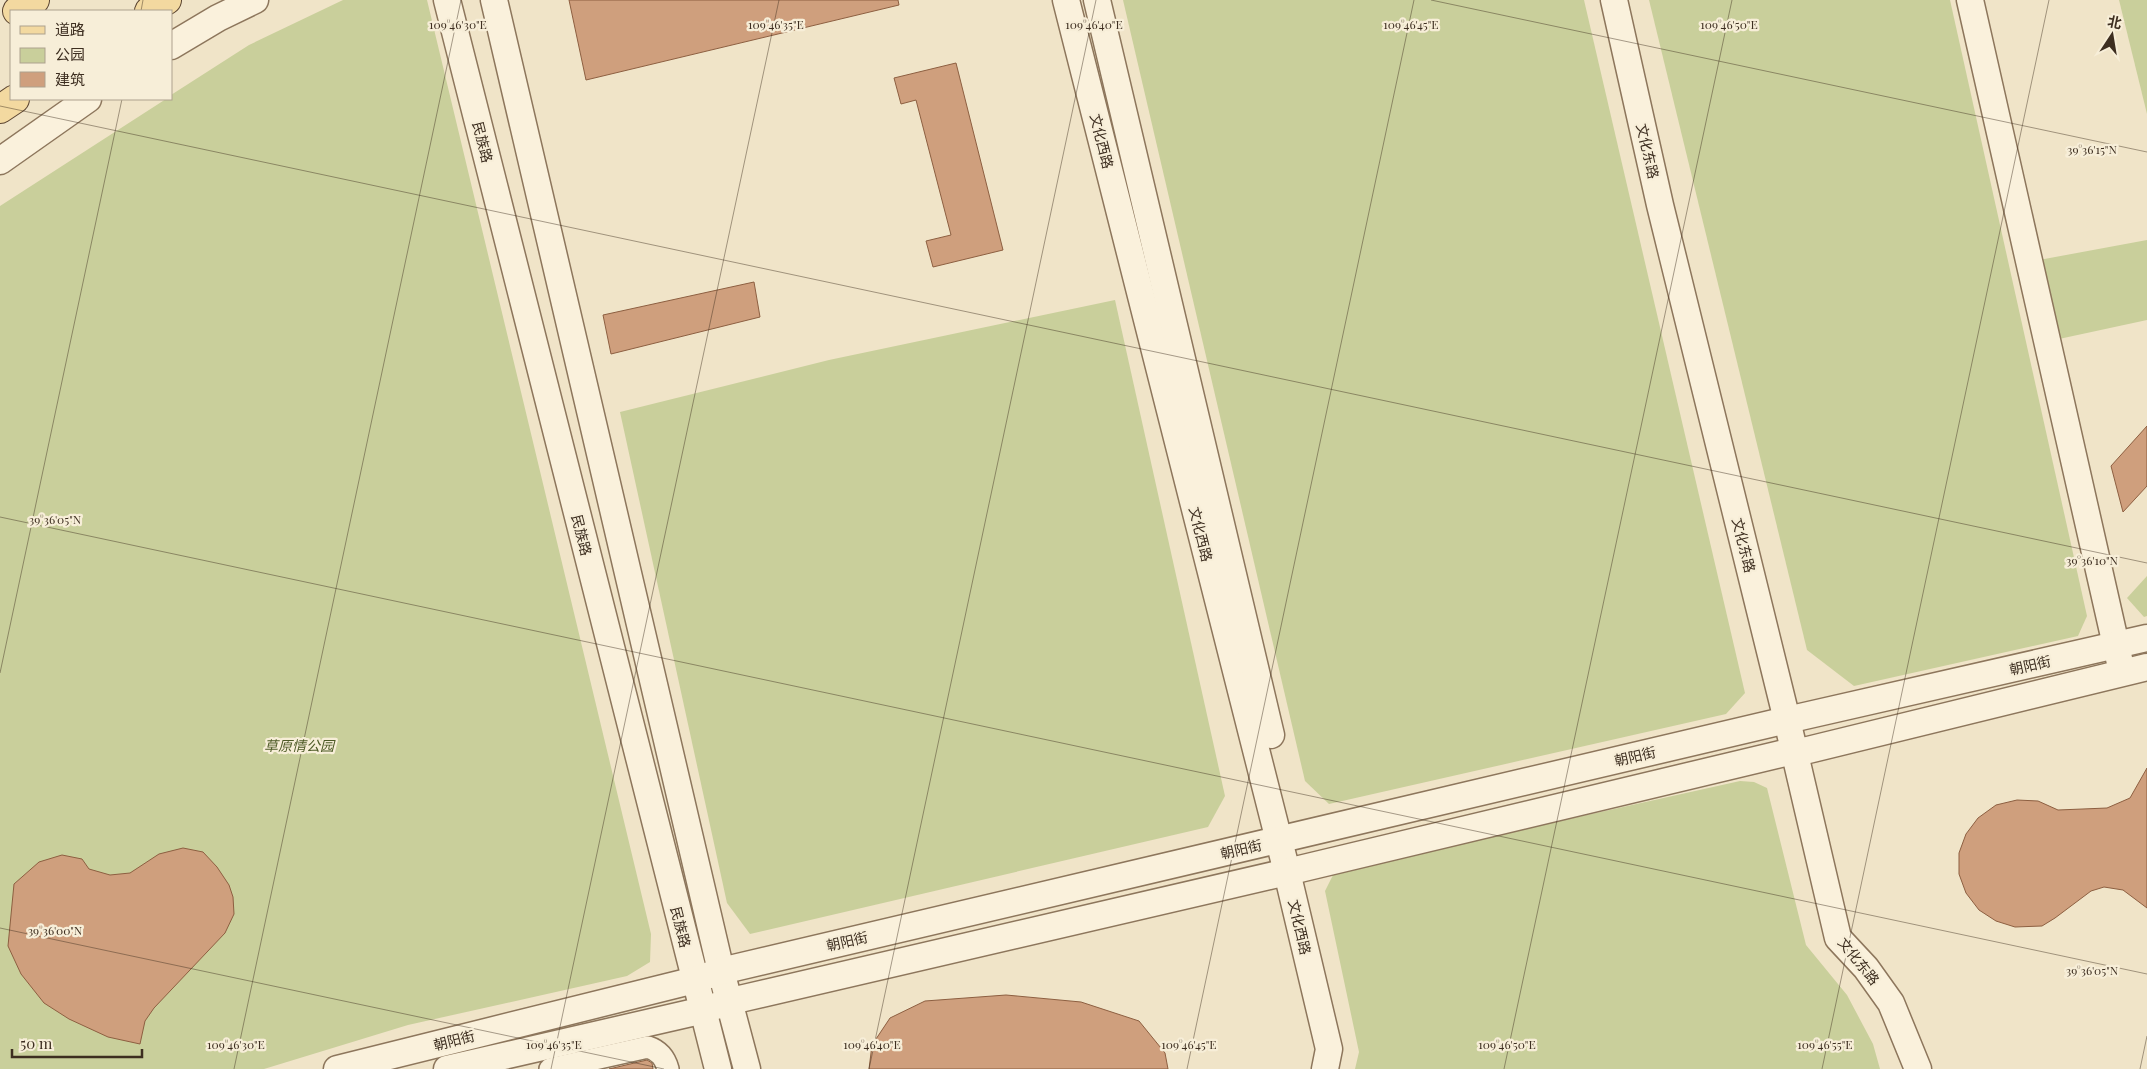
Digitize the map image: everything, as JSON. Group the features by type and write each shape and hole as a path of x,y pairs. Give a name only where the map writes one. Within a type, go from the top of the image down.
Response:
{"main road":[{"path":"19,10 35,0"},
{"path":"151,10 167,0"},
{"path":"0,109 14,100"}],"street":[{"path":"172,45 218,18 255,0"},
{"name":"民族路","path":"447,0 718,1069"},
{"path":"494,0 721,971 731,1001 747,1069"},
{"name":"文化西路","path":"1066,0 1295,870 1344,1046 1340,1069"},
{"name":"文化西路","path":"1097,0 1287,838"},
{"name":"文化东路","path":"1614,0 1660,205 1794,719"},
{"name":"文化东路","path":"1628,0 1794,719 1838,938 1866,968 1892,1003 1918,1069"},
{"path":"1970,0 2116,645 2135,670"},
{"path":"0,161 87,100"},
{"name":"朝阳街","path":"337,1069 695,980 721,971 2147,638"},
{"name":"朝阳街","path":"447,1069 1800,751 2135,670"},
{"name":"文化东路","path":"1800,751 1845,917 1909,1013 1930,1069"},
{"name":"文化西路","path":"1295,870 1329,1049 1325,1069"},
{"path":"550,1069 648,1047 656,1050 665,1059 668,1069"}],"green space":[{"name":"草原情公园","path":"343,0 427,0 651,934 650,962 627,976 408,1025 264,1069 0,1069 0,206 164,100 172,100 172,94 249,45"},
{"path":"1123,0 1584,0 1745,693 1726,714 1329,804 1305,781"},
{"path":"1649,0 1950,0 2087,616 2078,636 1854,686 1807,650"},
{"path":"2119,0 2147,0 2147,114"},
{"path":"2147,240 2147,320 2059,339 2039,260"},
{"path":"1115,300 1225,796 1208,827 750,934 727,903 620,412 829,360"},
{"path":"2147,576 2147,616 2144,617 2127,598"},
{"path":"1740,781 1754,782 1767,788 1806,945 1847,995 1873,1044 1880,1069 1355,1069 1359,1052 1325,891 1333,875 1515,831"}],"building":[{"path":"569,0 898,0 899,5 586,80"},
{"path":"956,63 1003,250 933,267 926,241 951,235 916,100 901,104 894,78"},
{"path":"754,282 760,317 611,354 603,315"},
{"path":"2147,426 2147,486 2123,512 2111,466"},
{"path":"2147,768 2147,908 2123,890 2104,887 2091,891 2042,926 2015,927 1996,921 1979,910 1966,893 1959,874 1959,853 1966,834 1978,818 1996,805 2017,800 2038,801 2058,810 2107,808 2130,798"},
{"path":"183,848 203,852 217,867 229,885 233,897 234,914 225,933 154,1008 145,1021 140,1044 108,1037 69,1019 44,1003 21,974 8,946 14,884 39,862 62,855 82,859 89,869 110,875 130,873 159,854"},
{"path":"1006,995 1081,1002 1139,1021 1165,1053 1168,1069 869,1069 872,1045 890,1018 925,1001"},
{"path":"647,1060 652,1063 653,1069 609,1069"}]}
